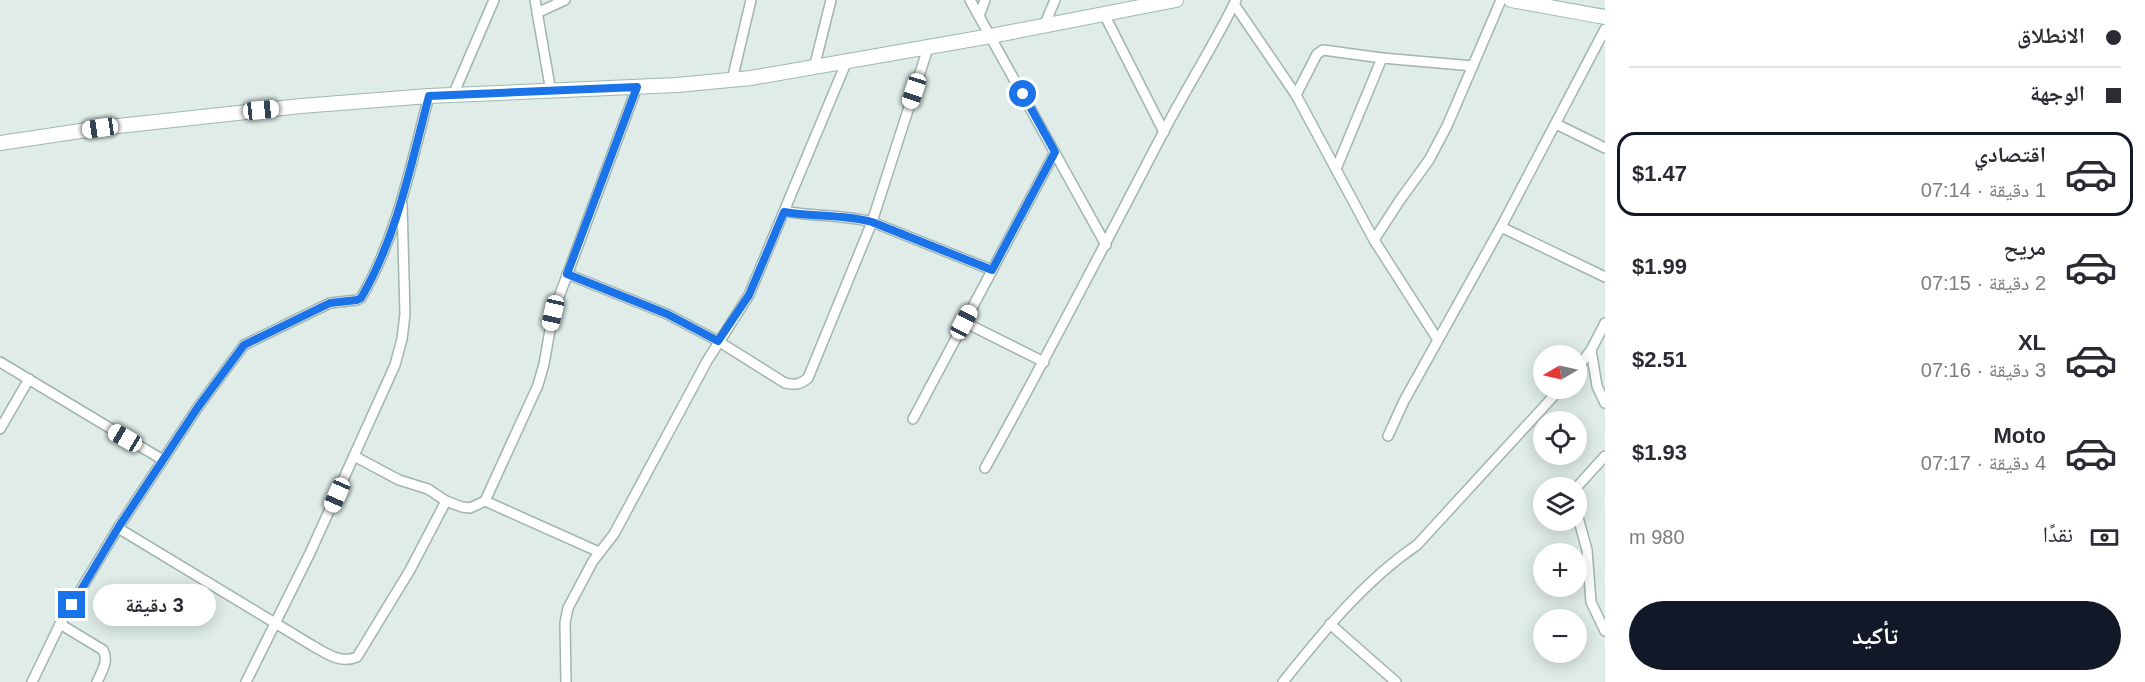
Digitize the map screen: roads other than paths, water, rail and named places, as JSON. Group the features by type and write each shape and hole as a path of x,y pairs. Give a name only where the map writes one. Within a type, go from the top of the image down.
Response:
{"street":[{"path":"453,95 494,0"},
{"path":"535,0 551,92"},
{"path":"537,14 565,0"},
{"path":"732,80 751,0"},
{"path":"814,68 831,0"},
{"path":"970,0 1106,245"},
{"path":"979,16 985,0"},
{"path":"1044,26 1055,0"},
{"path":"0,143 100,128 301,106 429,96 551,92 732,80 846,63 1176,0"},
{"path":"1374,240 1429,160 1447,126 1501,0"},
{"path":"1511,0 1605,17"},
{"path":"985,468 1044,362 1235,2 1296,95 1374,240 1438,340"},
{"path":"1104,14 1164,132"},
{"path":"1388,436 1404,401 1501,227 1605,29"},
{"path":"567,274 667,314 718,341 785,383 792,385 804,382 808,378 872,222 928,48"},
{"path":"1296,95 1320,51 1329,50 1382,58 1473,66"},
{"path":"1336,169 1382,58"},
{"path":"566,682 566,614 599,552 614,534 718,341 749,295 846,63"},
{"path":"354,456 399,480 428,489 446,501 470,508 485,501 538,385 553,313 637,87"},
{"path":"32,682 60,624 118,528 244,345 330,303 361,298 379,261 402,198 429,96"},
{"path":"1556,124 1605,148"},
{"path":"914,419 1055,152"},
{"path":"246,682 310,553 395,365 402,339 405,314 402,198"},
{"path":"784,212 808,216 853,217 872,222 992,270"},
{"path":"1501,227 1605,278"},
{"path":"964,322 1044,362"},
{"path":"1587,354 1605,323"},
{"path":"1590,350 1597,386 1605,403"},
{"path":"0,362 164,460"},
{"path":"0,429 29,379"},
{"path":"1283,682 1330,624 1398,558 1418,545 1551,399"},
{"path":"1586,477 1605,456"},
{"path":"118,528 275,624 333,657 345,660 357,657 410,570 446,501"},
{"path":"485,501 599,552"},
{"path":"1582,531 1587,550 1591,602 1605,631"},
{"path":"60,624 103,650 106,662 97,682"},
{"path":"1330,624 1396,682"},
{"path":"1378,682 1385,673"}]}
